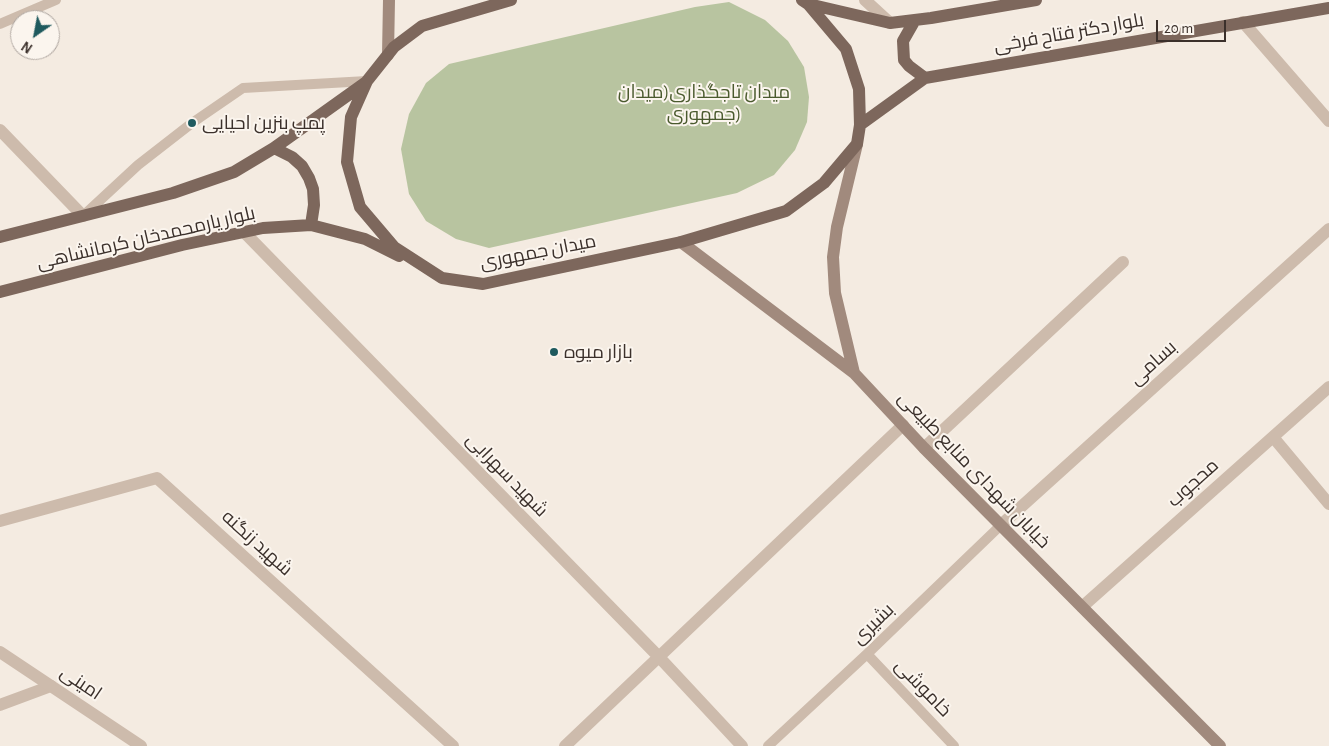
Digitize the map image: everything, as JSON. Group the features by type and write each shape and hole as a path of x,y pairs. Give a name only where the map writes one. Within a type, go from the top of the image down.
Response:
{"main road":[{"path":"388,55 389,0"},
{"name":"بلوار دکتر فتاح فرخی","path":"805,2 890,23 1011,2 1036,0"},
{"name":"میدان جمهوری","path":"504,1 422,26 394,48 367,81 351,117 346,162 360,207 394,247 442,278 483,284 681,242 786,211 824,183 857,144"},
{"path":"805,2 846,49 859,89 860,125 837,227 833,257 835,293 854,373"},
{"name":"بلوار دکتر فتاح فرخی","path":"860,125 925,78 1329,8"},
{"path":"915,20 903,41 904,60 925,78"},
{"name":"بلوار یارمحمدخان کرمانشاهی","path":"0,237 173,193 234,172 274,148 367,81"},
{"path":"274,148 292,157 302,166 309,178 313,189 314,205 311,225"},
{"name":"بلوار یارمحمدخان کرمانشاهی","path":"0,292 244,232 263,228 311,225 365,239 442,278"},
{"name":"خیابان شهدای منابع طبیعی","path":"681,242 854,373 924,448 1220,746"}],"street":[{"path":"864,0 890,23"},
{"path":"1243,22 1329,121"},
{"path":"0,130 83,216"},
{"name":"بسامی","path":"1001,525 1329,229"},
{"name":"شهید سهرابی","path":"244,232 659,657 742,746"},
{"path":"924,448 1124,262"},
{"name":"محجوب","path":"1082,607 1329,387"},
{"path":"565,746 903,425"},
{"path":"1272,437 1329,504"},
{"name":"شهید زنگنه","path":"0,521 158,478 453,746"},
{"name":"امینی","path":"0,652 141,746"},
{"path":"0,705 51,686"}],"lane":[{"path":"0,24 56,0"},
{"path":"83,216 138,165 192,122 243,88 367,81"},
{"name":"بشیری","path":"768,746 1001,525"},
{"name":"خاموشی","path":"867,654 954,746"}],"green space":[{"name":"میدان تاجگذاری(میدان جمهوری)","path":"729,2 765,20 788,41 804,67 809,97 807,122 795,150 774,175 737,193 489,248 456,239 426,221 409,194 401,149 409,114 426,83 449,64 695,7"}],"place":[{"name":"پمپ بنزین احیایی","path":"192,123"},
{"name":"بازار میوه","path":"554,352"}]}
